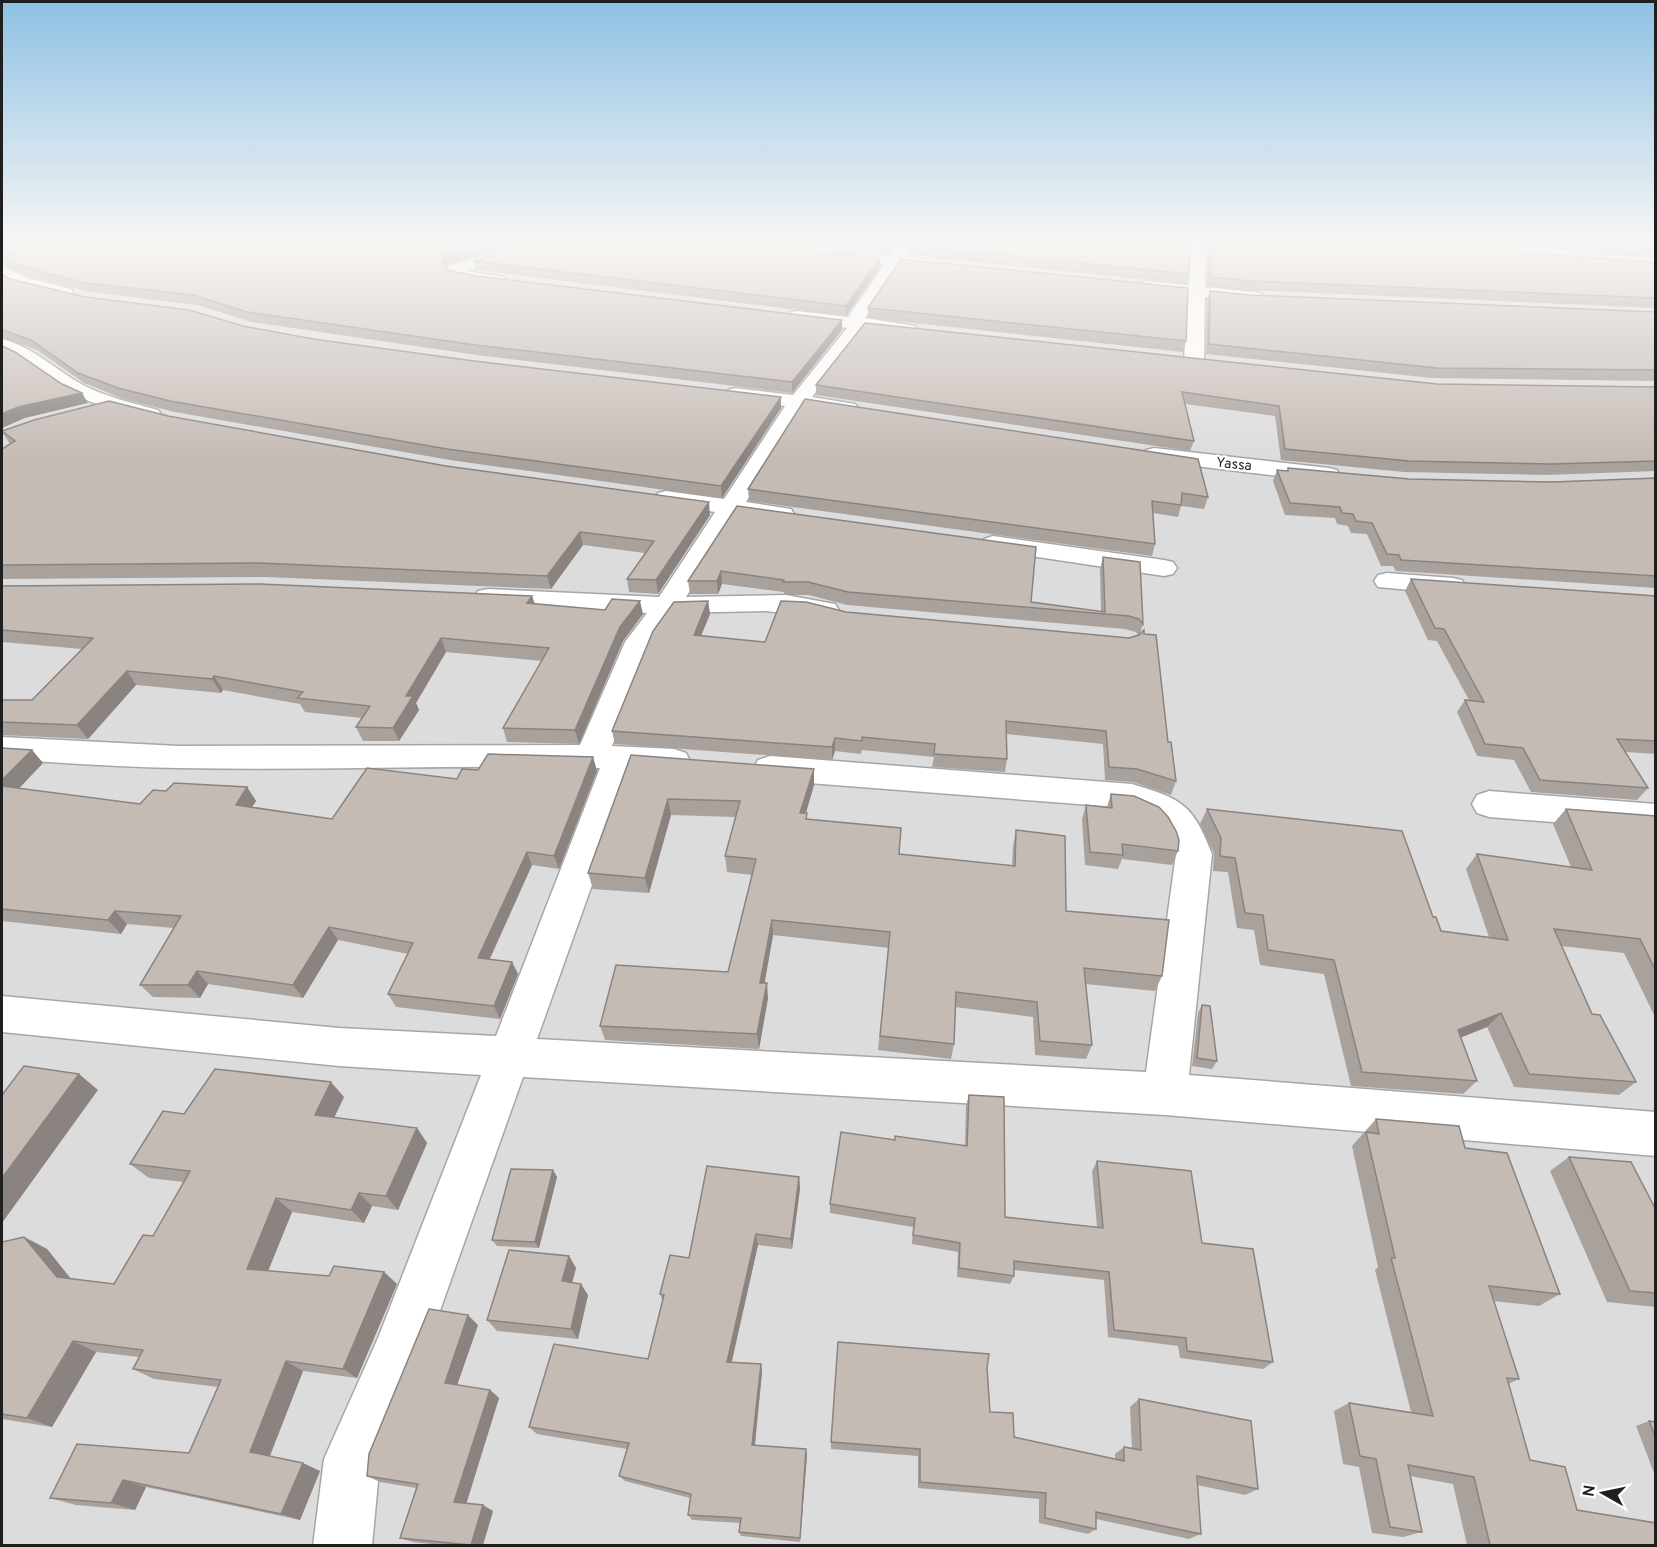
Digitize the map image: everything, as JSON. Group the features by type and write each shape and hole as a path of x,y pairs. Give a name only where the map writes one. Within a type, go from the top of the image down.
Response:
{"street":[{"path":"795,315 927,332"},
{"path":"858,315 856,318 860,323"},
{"path":"1194,361 1197,315"},
{"path":"342,1545 352,1460 400,1350 508,1057 606,758 639,642 667,605 798,402 860,323"},
{"path":"2,345 29,356 76,389 116,405 175,420"},
{"path":"1171,358 1215,363"},
{"path":"715,392 863,410"},
{"path":"85,412 116,405"},
{"name":"Yassa","path":"1139,452 1183,460 1349,476"},
{"path":"649,496 801,517"},
{"path":"977,542 1164,568"},
{"path":"1387,581 1481,587"},
{"path":"467,596 667,605 753,603 808,605 846,615"},
{"path":"2,748 177,757 469,754 705,763"},
{"path":"741,766 1132,796 1164,807 1184,824 1194,854 1165,1094"},
{"path":"1489,804 1656,817"},
{"path":"2,1014 339,1047 1165,1094 1656,1134"}],"shaded area":[{"path":"2,315 1655,315 1655,1545 2,1545"}],"building":[{"path":"2,315 207,315 243,326 313,339 474,361 781,397 721,486 447,449 170,401 118,388 78,373 31,340 2,330"},
{"path":"269,315 802,315 842,320 792,382 475,345"},
{"path":"937,315 1187,315 1186,341"},
{"path":"1210,315 1656,315 1656,370 1437,368 1209,344"},
{"path":"865,323 1437,384 1656,387 1656,461 1552,464 1409,461 1285,449 1279,406 1182,392 1194,441 816,385"},
{"path":"2,346 15,352 62,384 82,393 18,407 2,414"},
{"path":"805,399 1198,459 1208,497 1182,493 1181,505 1152,501 1155,544 748,489"},
{"path":"109,401 168,416 446,466 709,502 656,580 627,579 654,541 580,532 547,576 260,563 2,565 2,449 15,441 2,431 34,420"},
{"path":"1288,468 1409,479 1553,482 1656,478 1656,576 1401,560 1399,555 1387,554 1372,523 1356,521 1353,514 1342,513 1340,507 1290,503 1277,470 1288,471"},
{"path":"737,506 1036,547 1031,602 1105,612 1103,557 1140,562 1143,624 1139,619 1129,616 848,592 808,582 783,582 784,580 721,571 717,581 688,581"},
{"path":"1411,579 1656,596 1656,741 1617,739 1648,788 1540,780 1523,748 1485,744 1465,700 1484,702 1444,629 1435,628"},
{"path":"260,584 532,596 527,603 605,610 612,599 640,601 620,627 575,730 503,728 549,648 441,638 406,696 413,696 393,728 356,727 370,706 297,698 303,692 214,676 212,679 127,671 77,725 2,722 2,700 32,700 93,638 2,630 2,586"},
{"path":"708,601 694,635 765,642 781,601 806,602 846,612 1129,638 1139,635 1144,630 1144,634 1156,635 1168,742 1171,742 1176,781 1137,769 1109,767 1106,731 1006,721 1007,759 934,754 935,744 862,737 862,741 835,738 832,747 612,731 653,631 674,602"},
{"path":"2,748 32,750 2,780"},
{"path":"488,754 593,757 554,856 527,852 478,958 512,962 494,1006 388,994 413,943 329,927 293,985 197,971 188,985 140,985 181,916 115,911 108,920 2,909 2,786 140,804 153,790 166,791 174,783 247,787 236,805 332,819 367,768 457,779 462,769 478,770"},
{"path":"631,755 814,769 800,813 807,813 806,819 901,828 899,854 1015,866 1016,830 1065,836 1066,911 1169,920 1162,976 1084,968 1092,1045 1040,1041 1037,1002 956,992 954,1044 880,1036 890,932 772,920 760,983 767,983 757,1034 600,1026 616,965 728,972 756,859 725,856 740,801 668,799 645,878 588,873"},
{"path":"1111,794 1134,796 1159,807 1176,831 1179,840 1178,851 1122,844 1123,855 1090,852 1086,805 1112,808"},
{"path":"1207,809 1402,831 1433,917 1436,917 1441,931 1508,940 1477,854 1592,870 1566,809 1656,816 1656,971 1640,939 1554,929 1592,1014 1600,1015 1636,1082 1529,1074 1501,1013 1458,1030 1477,1081 1362,1072 1334,960 1268,950 1263,915 1245,913 1235,858 1220,856 1221,838"},
{"path":"1202,1005 1210,1006 1217,1061 1197,1058"},
{"path":"24,1066 79,1074 2,1178 2,1095"},
{"path":"215,1069 331,1082 315,1115 417,1128 386,1196 359,1193 351,1210 276,1198 247,1269 329,1276 334,1266 384,1272 343,1369 286,1361 250,1452 303,1463 281,1514 123,1480 111,1503 50,1498 77,1444 189,1453 221,1380 133,1369 143,1350 73,1341 27,1418 2,1414 2,1242 24,1237 57,1277 114,1284 143,1235 153,1236 190,1171 130,1164 163,1111 184,1114"},
{"path":"969,1095 1004,1097 1005,1217 1103,1228 1097,1161 1191,1171 1202,1243 1253,1249 1273,1362 1187,1351 1186,1338 1114,1330 1109,1272 1014,1261 1014,1276 959,1268 960,1243 913,1235 915,1218 830,1204 841,1132 895,1140 895,1136 967,1146"},
{"path":"1376,1119 1459,1126 1465,1148 1507,1153 1560,1294 1489,1286 1519,1379 1507,1378 1530,1460 1565,1467 1577,1510 1656,1523 1656,1545 1490,1545 1474,1477 1408,1465 1422,1532 1390,1527 1376,1459 1360,1456 1349,1403 1433,1416 1391,1258 1395,1258 1366,1132 1379,1134"},
{"path":"1569,1157 1631,1162 1656,1210 1656,1293 1630,1291"},
{"path":"707,1166 799,1177 791,1239 756,1234 727,1362 761,1364 752,1445 806,1449 800,1538 739,1532 741,1518 688,1515 691,1494 619,1476 629,1443 529,1427 554,1344 648,1359 664,1295 660,1294 670,1255 689,1258"},
{"path":"511,1169 553,1170 535,1242 492,1240"},
{"path":"509,1250 569,1256 562,1281 581,1284 571,1329 487,1320"},
{"path":"429,1309 468,1315 445,1383 490,1390 454,1502 483,1505 471,1545 400,1538 418,1484 367,1476 369,1454"},
{"path":"838,1342 989,1354 987,1368 990,1412 1013,1413 1014,1437 1124,1461 1124,1447 1141,1450 1139,1399 1251,1421 1258,1489 1197,1476 1201,1534 1096,1512 1096,1529 1045,1518 1046,1493 920,1482 920,1449 831,1442"},
{"path":"1649,1421 1656,1422 1656,1438"}]}
